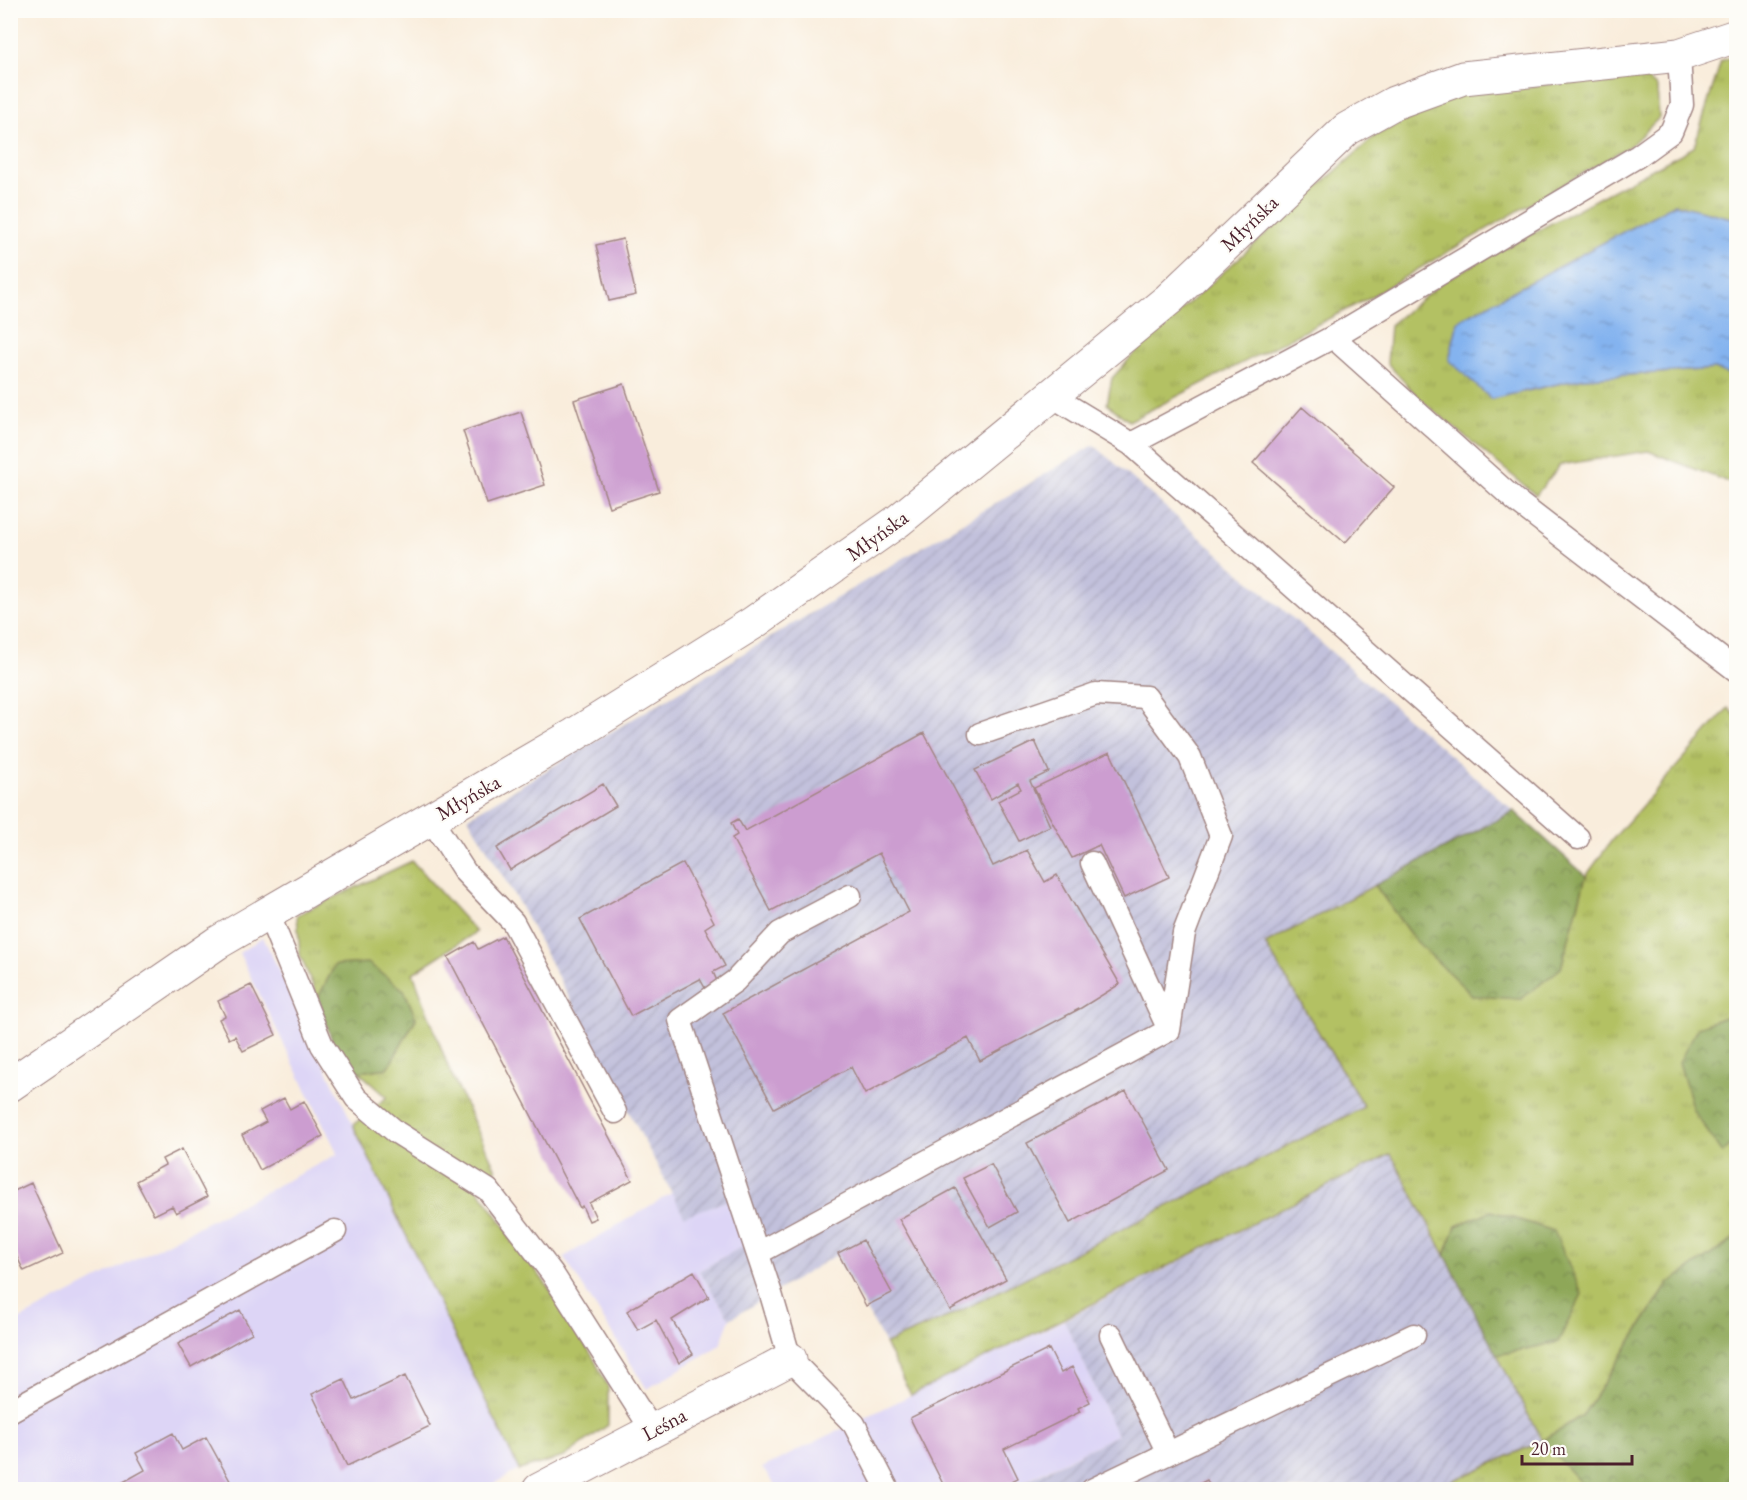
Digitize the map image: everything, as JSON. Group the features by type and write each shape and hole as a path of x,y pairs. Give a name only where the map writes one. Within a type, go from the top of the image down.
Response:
{"street":[{"name":"Młyńska","path":"10,1085 217,943 574,735 753,623 898,521 1169,299 1347,129 1394,103 1463,78 1679,55 1737,36"},
{"name":"Leśna","path":"539,1490 789,1359"}],"lane":[{"path":"1131,444 1333,337 1638,156 1671,132 1682,105 1679,55"},
{"path":"1333,337 1516,501 1737,670"},
{"path":"1052,396 1131,444 1578,838"},
{"path":"981,734 1096,694 1146,698 1190,757 1221,836 1184,933 1169,1030"},
{"path":"431,819 465,872 513,922 615,1112"},
{"path":"1092,864 1169,1030"},
{"path":"850,896 780,933 735,981 680,1020 758,1253 789,1359 854,1424 888,1490"},
{"path":"268,913 322,1045 356,1098 396,1132 488,1190 552,1273 652,1430"},
{"path":"758,1253 1169,1030"},
{"path":"10,1411 335,1231"},
{"path":"1111,1335 1168,1453"},
{"path":"1092,1490 1414,1335"}],"shaded area":[{"path":"1094,445 1514,811 1265,944 1364,1107 950,1316 885,1344 836,1255 730,1319 699,1271 745,1245 729,1200 684,1216 520,905 468,817"},
{"path":"263,937 519,1470 482,1490 11,1490 11,1324 338,1154 239,953"},
{"path":"1391,1154 1542,1441 1434,1489 1008,1490 1117,1435 1064,1320"},
{"path":"673,1192 684,1215 729,1200 745,1245 699,1271 730,1319 720,1345 647,1389 564,1257"},
{"path":"1064,1320 1117,1435 1008,1489 778,1489 762,1468"}],"green space":[{"path":"1736,55 1736,219 1675,204 1458,321 1491,399 1584,378 1715,369 1736,377 1736,485 1648,451 1560,465 1536,495 1420,399 1387,363 1390,325 1445,280 1694,147 1721,61"},
{"path":"1640,74 1657,87 1659,118 1631,145 1367,299 1129,421 1107,404 1112,378 1141,346 1376,135 1459,94"},
{"path":"1728,708 1736,716 1736,1013 1698,1027 1722,1152 1736,1140 1736,1238 1669,1283 1583,1415 1543,1441 1586,1489 1434,1489 1542,1441 1497,1355 1558,1342 1554,1231 1491,1211 1456,1226 1445,1255 1391,1154 911,1395 885,1344 950,1316 1364,1107 1265,944 1375,885 1413,938 1561,968 1586,876 1612,840"},
{"path":"1514,811 1586,876 1561,968 1521,999 1473,996 1413,938 1375,885"},
{"path":"412,861 476,932 413,973 449,1069 496,1170 473,1182 550,1290 593,1357 608,1387 608,1425 564,1457 519,1470 353,1125 387,1097 359,1072 388,1068 416,1019 404,990 335,965 318,998 300,955 297,915"},
{"path":"368,963 404,990 416,1018 388,1068 359,1072 333,1044 318,998 335,965"},
{"path":"1736,1013 1736,1140 1722,1153 1693,1110 1679,1062 1698,1027"},
{"path":"1491,1211 1554,1231 1582,1294 1558,1342 1497,1355 1445,1255 1456,1226"},
{"path":"1736,1238 1736,1489 1586,1489 1542,1441 1583,1415 1669,1283"}],"water":[{"path":"1675,204 1736,219 1736,377 1715,369 1584,378 1491,399 1449,360 1458,321"}],"building":[{"path":"623,239 636,295 609,301 596,245"},
{"path":"624,384 659,491 609,507 574,400"},
{"path":"1302,407 1394,487 1345,543 1253,463"},
{"path":"521,412 545,485 487,504 463,431"},
{"path":"924,733 993,866 1027,850 1045,882 1057,875 1120,984 1081,1008 980,1061 968,1038 865,1094 851,1067 774,1108 723,1013 909,912 879,853 771,911 732,838 737,835 731,823 738,819 745,831"},
{"path":"1035,741 1049,772 1030,781 1050,826 1019,841 998,801 1021,789 1018,783 991,799 975,770"},
{"path":"1110,752 1169,877 1124,898 1099,845 1072,858 1034,788"},
{"path":"603,784 616,806 510,870 497,848"},
{"path":"683,863 714,922 705,928 725,966 713,972 717,981 705,988 700,979 631,1016 580,919"},
{"path":"503,936 632,1180 589,1203 596,1218 589,1221 582,1206 580,1208 448,957 474,942 478,949"},
{"path":"251,985 276,1035 243,1051 235,1036 229,1039 219,1019 225,1016 218,1001"},
{"path":"1126,1091 1169,1170 1070,1223 1027,1143"},
{"path":"284,1098 290,1109 304,1101 323,1136 260,1170 242,1135 266,1122 260,1111"},
{"path":"182,1149 207,1197 176,1213 172,1206 154,1215 136,1181 165,1165 162,1159"},
{"path":"991,1164 1017,1212 990,1227 963,1178"},
{"path":"31,1183 63,1253 24,1271 10,1243 10,1193"},
{"path":"955,1188 1006,1279 950,1310 899,1219"},
{"path":"863,1240 892,1293 866,1306 838,1253"},
{"path":"694,1271 709,1297 672,1320 693,1354 679,1363 656,1320 638,1330 627,1311"},
{"path":"240,1310 252,1333 191,1367 178,1344"},
{"path":"1049,1349 1061,1373 1072,1367 1090,1402 1078,1408 1080,1412 1004,1449 1018,1478 994,1490 946,1490 910,1418"},
{"path":"405,1376 430,1426 347,1466 312,1394 344,1379 354,1400"},
{"path":"173,1433 182,1450 206,1437 235,1490 109,1490 145,1470 136,1453"},
{"path":"1207,1480 1212,1490 1187,1490"}]}
